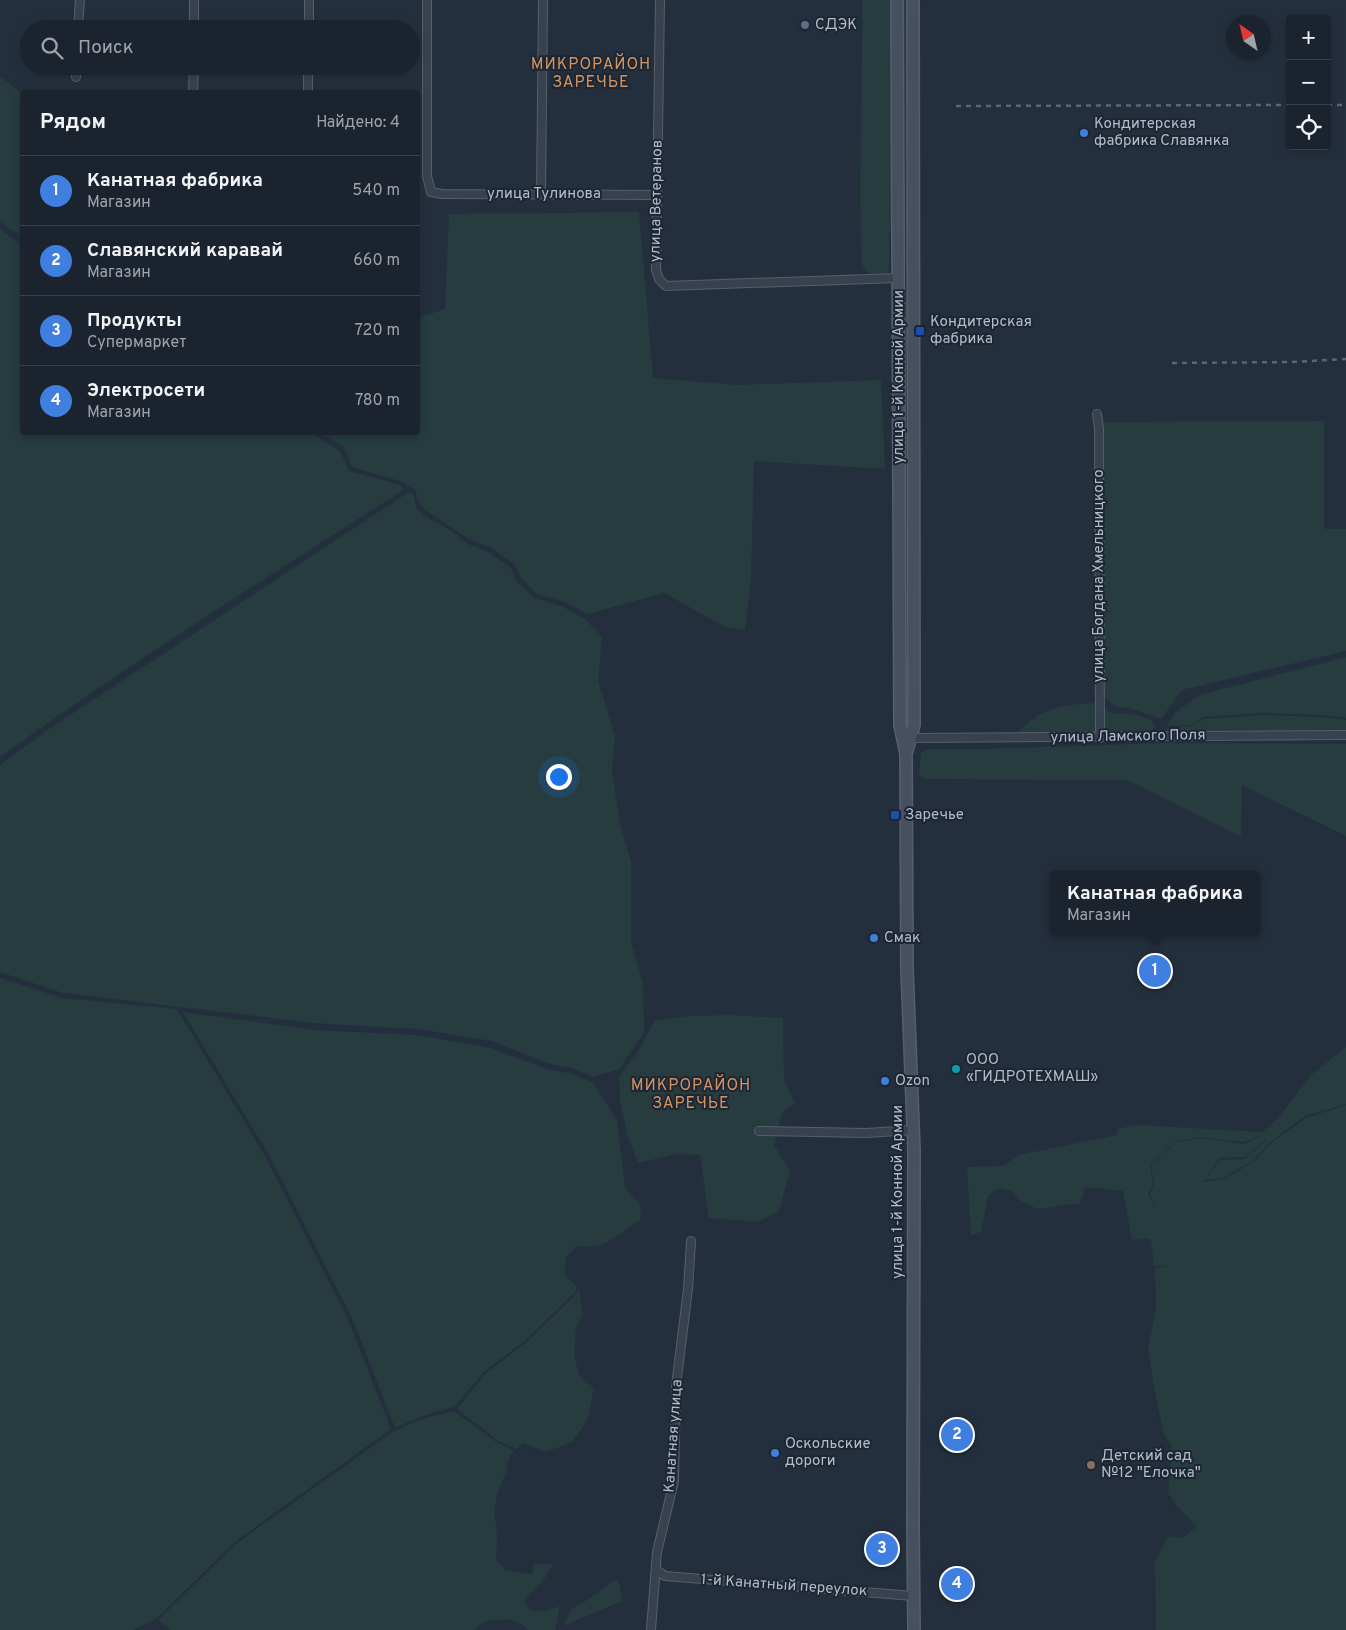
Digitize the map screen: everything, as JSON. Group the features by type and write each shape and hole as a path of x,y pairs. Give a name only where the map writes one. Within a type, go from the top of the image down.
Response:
{"main road":[{"name":"улица 1-й Конной Армии","path":"897,0 900,725 906,754 907,969 913,1130 914,1630"},
{"name":"улица 1-й Конной Армии","path":"906,754 914,725 913,0"},
{"path":"898,280 914,282"},
{"path":"898,412 914,411"}],"street":[{"path":"79,20 80,0"},
{"path":"194,0 194,20"},
{"path":"309,0 309,20"},
{"name":"улица Тулинова","path":"426,0 427,176 431,192 442,194 657,195"},
{"path":"541,194 543,0"},
{"name":"улица Ветеранов","path":"660,0 656,270 658,279 666,286 898,280"},
{"path":"193,90 194,75"},
{"path":"308,75 308,90"},
{"name":"улица Богдана Хмельницкого","path":"1097,414 1099,429 1100,738"},
{"name":"улица Ламского Поля","path":"911,738 1346,735"},
{"path":"760,1131 866,1133 913,1130"},
{"name":"Канатная улица","path":"651,1630 657,1552 674,1481 676,1386 688,1289 690,1241"},
{"name":"1-й Канатный переулок","path":"656,1570 665,1576 913,1596"}],"green space":[{"path":"862,0 892,0 892,219 889,236 889,268 888,272 880,276 873,276 867,272 862,264 860,198"},
{"path":"903,0 907,0 906,143 908,267 906,269 903,265"},
{"path":"0,76 20,92 20,235 0,222"},
{"path":"639,212 653,378 737,385 881,380 885,469 754,461 751,579 745,630 725,627 664,593 588,614 564,602 537,594 522,579 514,564 490,547 469,539 425,510 418,501 416,491 403,482 352,467 344,447 323,435 420,435 420,317 445,309 449,214"},
{"path":"0,229 20,244 20,435 314,435 340,451 349,471 400,485 405,489 150,653 0,757"},
{"path":"907,300 909,391 906,395 904,394 903,305"},
{"path":"1324,421 1324,529 1346,529 1346,651 1182,690 1161,719 1130,708 1116,707 1104,698 1103,422"},
{"path":"906,432 909,435 909,728 906,728 904,719 904,434"},
{"path":"409,492 413,494 416,507 423,515 453,532 468,544 488,552 510,567 518,583 535,598 563,607 585,619 602,637 598,681 615,735 612,772 620,824 631,862 631,942 643,983 644,1033 619,1069 593,1077 574,1069 547,1063 492,1041 418,1029 314,1023 63,993 0,972 0,765 49,729"},
{"path":"1346,657 1346,718 1262,713 1204,717 1192,725 1166,726 1176,712 1199,695"},
{"path":"1093,703 1111,713 1133,714 1152,720 1155,728 1147,733 1016,735 1033,719 1051,710 1070,705"},
{"path":"1261,715 1346,720 1346,732 1170,734 1167,731 1167,728 1192,726 1204,719"},
{"path":"1166,743 1346,744 1346,836 1242,785 1241,837 1127,780 924,779 919,774 921,753 928,749"},
{"path":"0,978 62,998 177,1009 265,1156 348,1319 391,1429 236,1541 156,1619 133,1630 0,1630"},
{"path":"183,1012 314,1030 417,1035 490,1048 547,1069 573,1074 593,1083 617,1120 625,1188 641,1206 640,1220 602,1244 576,1246 566,1258 564,1274 577,1287 575,1292 527,1339 484,1372 454,1407 422,1416 395,1428 352,1318 269,1155"},
{"path":"730,1015 783,1018 784,1080 795,1103 782,1113 774,1145 790,1171 779,1211 758,1222 709,1218 700,1155 676,1154 638,1163 629,1140 620,1101 619,1077 642,1045 655,1020 692,1016"},
{"path":"1346,1047 1346,1104 1305,1116 1270,1142 1254,1160 1223,1178 1205,1180 1220,1160 1245,1159 1266,1140 1258,1136 1244,1142 1201,1137 1176,1141 1150,1165 1153,1183 1148,1194 1155,1207 1150,1194 1154,1183 1151,1165 1176,1142 1201,1138 1244,1144 1258,1137 1265,1140 1245,1157 1219,1158 1203,1182 1224,1179 1255,1161 1272,1142 1306,1118 1346,1105 1346,1630 1156,1630 1155,1562 1168,1536 1183,1538 1197,1526 1178,1507 1168,1493 1172,1446 1164,1435 1148,1348 1156,1309 1155,1269 1169,1265 1154,1267 1151,1240 1147,1238 1132,1240 1123,1191 1085,1187 1080,1203 1037,1209 1020,1200 1011,1191 997,1188 988,1196 981,1232 971,1235 967,1167 1003,1166 1019,1155 1117,1135 1117,1129 1136,1125 1262,1132 1277,1119 1311,1075"},
{"path":"579,1288 583,1316 576,1327 574,1355 579,1375 594,1388 587,1421 572,1442 546,1452 523,1443 516,1449 497,1440 457,1409 485,1374 529,1340 576,1294"},
{"path":"454,1411 496,1442 514,1451 509,1458 506,1472 498,1491 494,1511 497,1533 496,1560 506,1571 529,1574 532,1574 534,1563 553,1565 545,1578 524,1601 530,1610 545,1611 561,1606 555,1630 529,1630 521,1624 508,1619 486,1621 473,1630 170,1630 158,1620 237,1543 394,1431 422,1419"},
{"path":"617,1579 622,1601 566,1626 565,1622 571,1609"}],"railway":[{"path":"956,106 1286,105"},
{"path":"1331,105 1346,105"},
{"path":"1172,363 1292,362 1346,359"}],"place":[{"name":"СДЭК","path":"805,25"},
{"name":"Кондитерская фабрика Славянка","path":"1084,133"},
{"name":"Кондитерская фабрика","path":"920,331"},
{"name":"Заречье","path":"895,815"},
{"name":"Смак","path":"874,938"},
{"name":"Канатная фабрика","path":"1155,971"},
{"name":"ООО «ГИДРОТЕХМАШ»","path":"956,1069"},
{"name":"Ozon","path":"885,1081"},
{"name":"Славянский каравай","path":"957,1435"},
{"name":"Оскольские дороги","path":"775,1453"},
{"name":"Детский сад №12 \"Елочка\"","path":"1091,1465"},
{"name":"Продукты","path":"882,1549"},
{"name":"Электросети","path":"957,1584"}],"district":[{"name":"МИКРОРАЙОН ЗАРЕЧЬЕ","path":"591,74"},
{"name":"МИКРОРАЙОН ЗАРЕЧЬЕ","path":"691,1095"}]}
